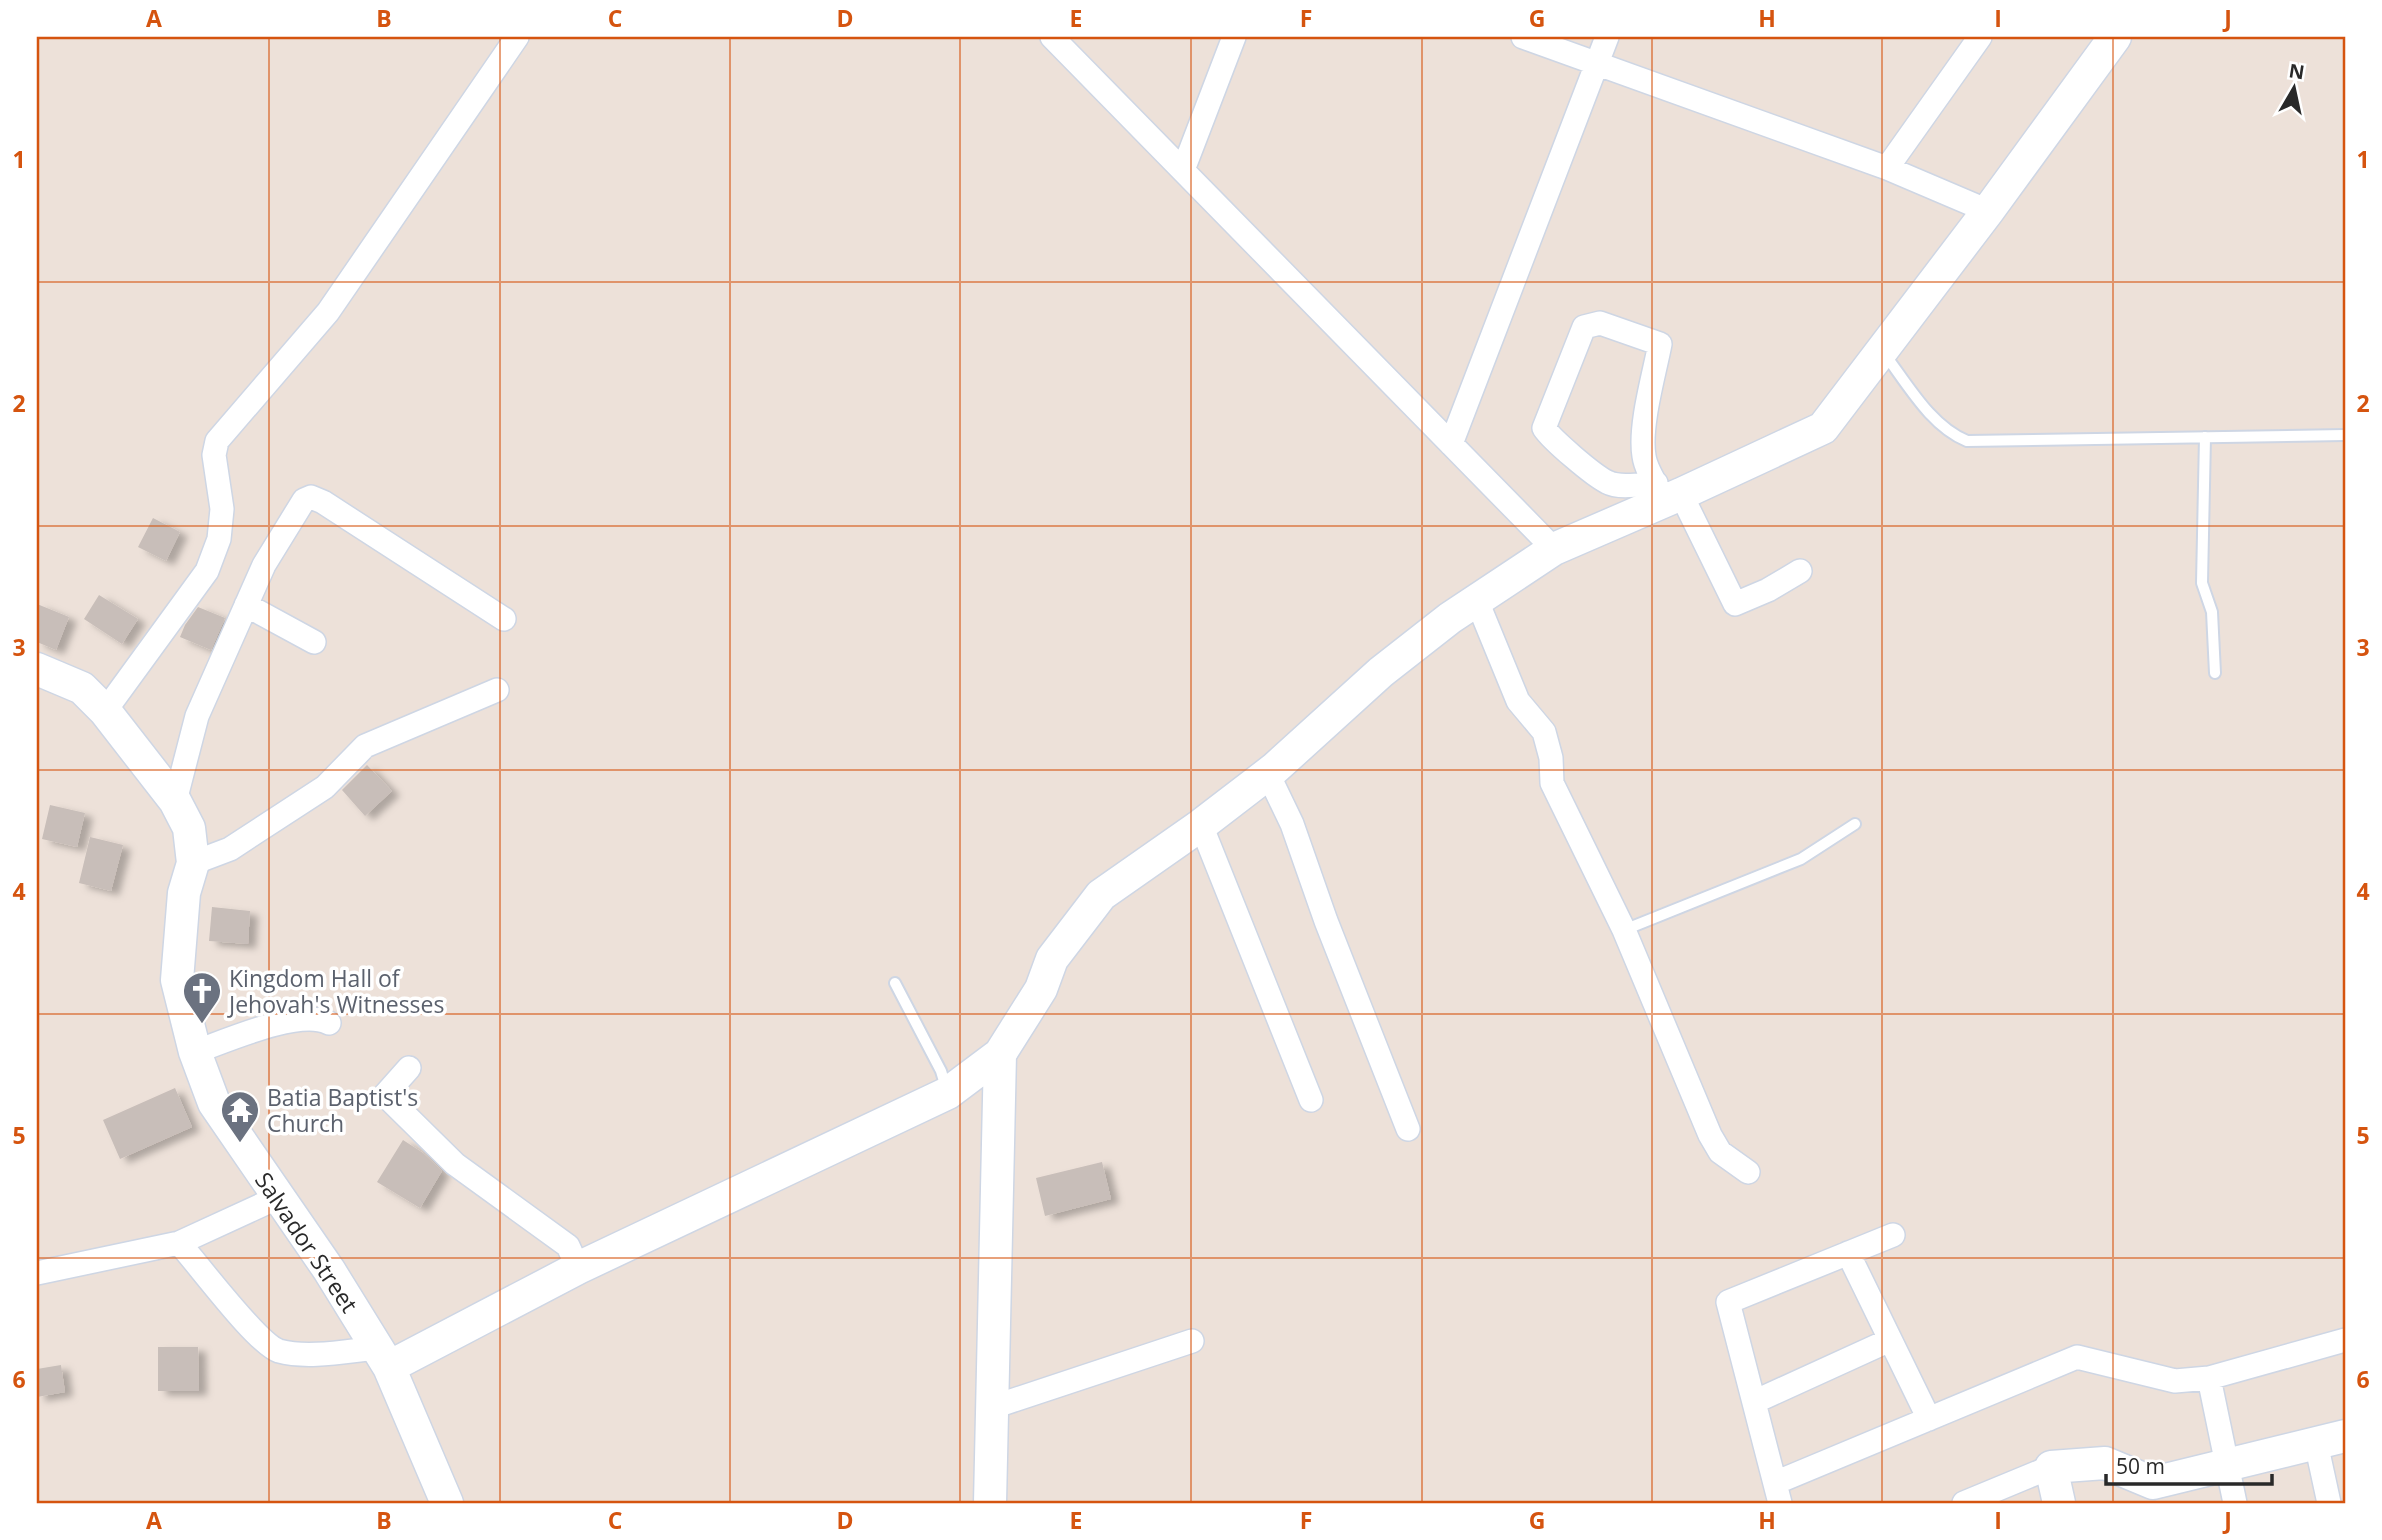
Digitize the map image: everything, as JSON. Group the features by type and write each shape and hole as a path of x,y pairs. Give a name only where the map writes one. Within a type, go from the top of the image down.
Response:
{"street":[{"path":"105,711 207,570 219,539 222,509 214,455 217,441 328,312 517,37"},
{"path":"1052,37 1554,549"},
{"path":"1183,170 1234,37"},
{"path":"1523,37 1887,168 1988,211"},
{"path":"1451,444 1607,37"},
{"path":"1887,168 1980,37"},
{"path":"179,1243 249,1327 262,1340 278,1350 383,1357 948,1093 1000,1054 1041,989 1052,959 1101,895 1268,774 1381,672 1450,618 1554,549 1668,492 1823,428 1988,211 2115,37"},
{"path":"1668,492 1607,482 1551,438 1544,428 1584,327 1600,323 1660,344 1644,429 1644,459 1668,492 1735,604 1768,590 1800,570"},
{"path":"175,801 197,716 264,565 304,500 311,497 323,502 504,619"},
{"path":"1477,601 1518,701 1545,732 1551,758 1552,783 1624,930 1710,1135 1720,1152 1748,1172"},
{"path":"246,605 314,642"},
{"name":"Salvador Street","path":"37,669 82,688 105,711 175,801 189,828 193,863 184,893 177,980 195,1052 214,1103 383,1357 447,1503"},
{"path":"193,863 230,849 325,787 365,746 497,690"},
{"path":"1268,774 1292,824 1326,921 1408,1129"},
{"path":"1201,824 1311,1100"},
{"path":"195,1052 261,1027 320,1018 329,1023"},
{"path":"990,1503 1000,1054"},
{"path":"409,1068 385,1096 455,1164 568,1246 578,1268"},
{"path":"37,1273 179,1243 279,1197"},
{"path":"1893,1235 1728,1301 1778,1493 1929,1419 2077,1357 2175,1381 2209,1378 2345,1340"},
{"path":"1848,1253 1929,1419"},
{"path":"1754,1402 1891,1340"},
{"path":"993,1407 1192,1341"},
{"path":"2209,1378 2235,1503"},
{"path":"1966,1503 2051,1467 2105,1463 2155,1493 2227,1465 2331,1440 2329,1503"},
{"path":"2051,1467 2059,1503"}],"lane":[{"path":"1882,350 1936,420 1953,435 1967,441 2345,435"},
{"path":"2205,437 2202,583 2212,612 2216,673"},
{"path":"1624,930 1801,859 1855,824"},
{"path":"895,983 940,1071 948,1093"}],"building":[{"path":"153,518 180,532 166,561 138,547"},
{"path":"99,595 138,619 122,644 84,619"},
{"path":"37,604 69,617 56,650 37,642"},
{"path":"198,607 225,618 211,650 180,637"},
{"path":"367,765 392,791 365,816 342,790"},
{"path":"50,805 85,813 77,847 42,839"},
{"path":"90,837 123,845 111,891 79,883"},
{"path":"212,907 250,911 248,944 209,941"},
{"path":"175,1088 192,1127 120,1159 103,1120"},
{"path":"403,1140 423,1153 442,1171 420,1208 377,1182"},
{"path":"1102,1162 1111,1199 1045,1216 1036,1178"},
{"path":"158,1347 198,1347 199,1391 158,1391"},
{"path":"61,1365 65,1392 37,1397 37,1369"}],"place":[{"name":"Kingdom Hall of Jehovah's Witnesses","path":"202,1025"},
{"name":"Batia Baptist's Church","path":"240,1144"}]}
